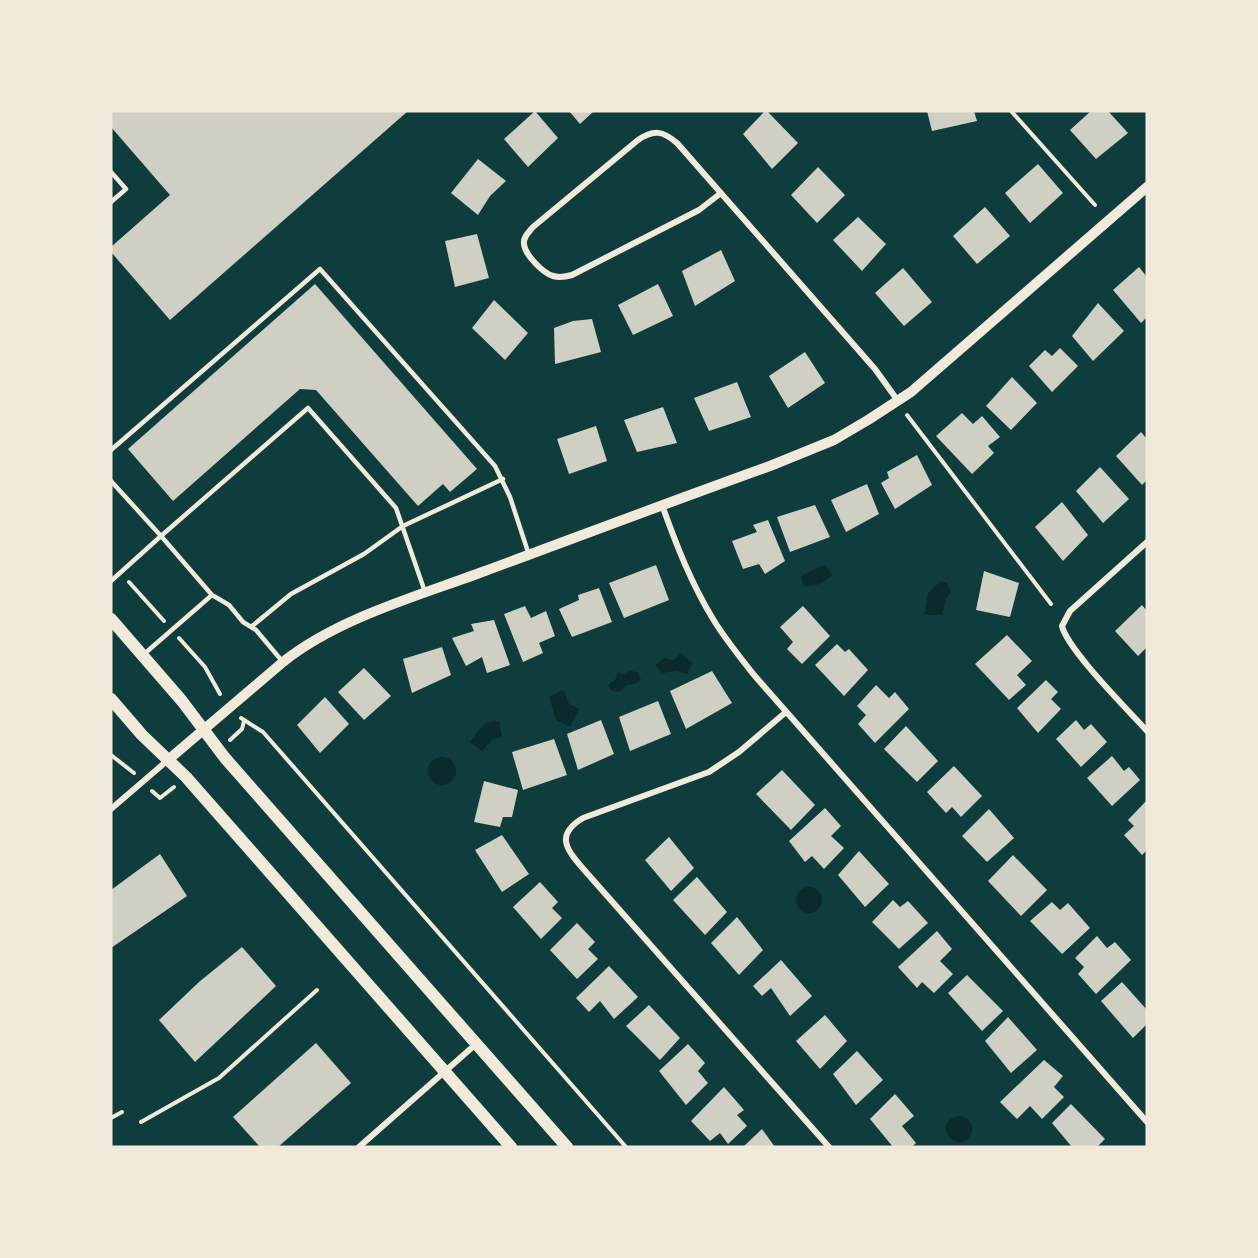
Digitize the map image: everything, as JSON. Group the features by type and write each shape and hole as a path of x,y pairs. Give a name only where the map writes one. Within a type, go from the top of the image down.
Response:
{"main road":[{"path":"111,619 219,750 567,1147"},
{"path":"111,699 142,735 186,777 511,1147"}],"street":[{"path":"721,193 699,210 562,278 551,276 543,270 526,250 524,243 526,235 533,227 638,140 654,131 663,132 677,143 721,193 874,369 898,401"},
{"path":"111,808 299,649 329,632 425,593 824,444 851,431 898,401 928,378 1147,186"},
{"path":"662,505 693,581 714,620 754,675 1147,1122"},
{"path":"1147,542 1070,611 1062,626 1063,634 1075,649 1147,731"},
{"path":"786,712 747,746 715,769 583,818 567,830 565,839 575,859 586,872 829,1147"},
{"path":"359,1147 476,1044"}],"lane":[{"path":"111,172 126,189 111,202"},
{"path":"111,450 320,269 484,453 502,479 529,555"},
{"path":"111,581 308,408 396,508 425,593"},
{"path":"251,627 291,594 364,554 403,526 502,479"},
{"path":"111,481 212,595 229,605 243,622 256,630 283,662"},
{"path":"143,655 212,595"}],"path":[{"path":"1011,111 1095,205"},
{"path":"907,415 1051,604"},
{"path":"135,588 158,614"},
{"path":"185,645 204,667 219,692"},
{"path":"219,750 242,729 244,721 263,732 626,1147"},
{"path":"111,755 128,767"},
{"path":"160,798 186,777"},
{"path":"141,1122 219,1078 317,990"},
{"path":"111,1118 122,1112"}],"water":[{"path":"824,565 832,575 830,578 815,585 804,586 801,578 804,574"},
{"path":"941,581 947,583 951,592 946,599 942,615 925,615 928,593"},
{"path":"681,653 692,663 687,674 676,671 662,673 655,665 664,658 674,660"},
{"path":"630,671 637,672 641,679 636,684 626,685 620,692 612,691 608,685 615,680 618,673 625,675"},
{"path":"564,690 569,704 579,709 570,727 556,720 549,697"},
{"path":"499,721 502,737 493,739 482,751 470,742 485,723"},
{"path":"442,757 452,761 456,771 452,781 442,785 432,781 428,771 432,761"},
{"path":"809,887 818,891 822,900 818,909 809,913 800,909 796,900 800,891"},
{"path":"959,1116 968,1120 972,1129 968,1138 959,1142 950,1138 946,1129 950,1120"}],"building":[{"path":"111,111 408,111 170,320 111,252 111,247 170,195 111,127"},
{"path":"535,111 558,138 528,167 504,139"},
{"path":"569,111 594,111 580,124"},
{"path":"765,111 798,143 772,169 743,134"},
{"path":"927,111 974,111 977,121 932,131"},
{"path":"1091,111 1108,111 1128,133 1096,159 1070,130"},
{"path":"478,159 506,181 490,196 478,215 451,193"},
{"path":"1038,164 1063,193 1030,223 1005,193"},
{"path":"818,167 845,195 817,223 791,195"},
{"path":"985,207 1010,236 977,264 953,236"},
{"path":"858,217 886,244 862,271 833,240"},
{"path":"477,234 489,278 455,287 445,241"},
{"path":"721,250 735,281 695,306 682,271"},
{"path":"1139,267 1147,277 1147,317 1141,323 1113,290"},
{"path":"903,268 932,302 904,326 875,293"},
{"path":"315,284 477,469 450,492 443,484 418,506 316,390 300,389 173,501 128,449"},
{"path":"658,284 673,316 633,335 618,305"},
{"path":"494,300 528,333 505,360 472,328"},
{"path":"1098,303 1124,331 1093,361 1072,336"},
{"path":"592,319 601,352 555,364 554,328 573,321"},
{"path":"1060,348 1078,366 1052,392 1029,366 1045,350 1052,356"},
{"path":"805,352 825,383 788,408 769,376"},
{"path":"1012,377 1037,403 1011,430 986,406"},
{"path":"737,382 751,417 709,431 694,398"},
{"path":"663,407 677,443 637,452 624,420"},
{"path":"962,413 973,424 982,416 1000,437 988,446 994,453 972,474 936,436"},
{"path":"596,426 607,461 569,474 557,439"},
{"path":"1141,432 1147,439 1147,480 1142,485 1116,456"},
{"path":"917,455 932,485 895,509 881,483 889,478 887,472"},
{"path":"1100,467 1129,499 1103,523 1076,491"},
{"path":"867,484 879,514 846,532 831,500"},
{"path":"1062,502 1088,535 1063,561 1035,527"},
{"path":"815,505 830,537 790,552 777,517"},
{"path":"768,520 785,561 765,574 759,564 743,569 732,541 757,532 753,525"},
{"path":"656,565 669,600 624,618 609,583"},
{"path":"984,571 1019,583 1010,617 976,610"},
{"path":"599,588 612,622 572,637 559,609 579,600 578,595"},
{"path":"1142,605 1147,611 1147,647 1138,656 1115,631"},
{"path":"525,606 531,618 546,611 555,636 539,643 543,653 523,662 504,614"},
{"path":"803,606 830,636 802,664 787,649 793,642 780,627"},
{"path":"494,620 510,665 487,673 482,657 466,666 452,638 474,631 471,624"},
{"path":"1007,635 1032,661 1017,675 1026,685 1009,700 975,664"},
{"path":"837,644 845,652 849,649 868,670 844,696 815,665"},
{"path":"442,647 451,675 412,693 403,659"},
{"path":"364,668 391,696 364,720 338,692"},
{"path":"712,671 732,703 686,729 670,691"},
{"path":"1046,680 1058,692 1051,699 1061,709 1038,733 1017,708"},
{"path":"876,685 889,698 895,692 909,709 875,743 858,724 866,715 857,706"},
{"path":"325,697 349,724 320,753 297,725"},
{"path":"658,701 671,734 630,751 619,717"},
{"path":"601,720 614,754 578,770 567,734"},
{"path":"1076,720 1084,730 1091,724 1107,742 1081,767 1056,739"},
{"path":"906,726 938,761 917,782 884,749"},
{"path":"554,739 567,775 523,790 512,752"},
{"path":"1112,756 1124,771 1129,767 1140,780 1112,806 1087,778"},
{"path":"954,766 982,796 961,817 952,807 946,813 927,792"},
{"path":"782,770 815,805 791,830 756,794"},
{"path":"484,781 518,790 512,817 503,817 500,827 474,822"},
{"path":"1147,800 1147,850 1142,855 1124,835 1134,826 1128,820"},
{"path":"825,808 841,826 831,836 844,848 824,869 812,856 805,862 789,841"},
{"path":"989,809 1014,838 987,862 962,836"},
{"path":"502,835 529,874 502,892 475,850"},
{"path":"669,837 694,868 671,891 645,860"},
{"path":"859,851 889,884 865,907 838,875"},
{"path":"160,854 187,896 111,948 111,890"},
{"path":"1013,855 1047,890 1021,916 988,881"},
{"path":"697,877 727,912 705,935 673,900"},
{"path":"540,882 558,902 552,908 562,918 541,939 513,907"},
{"path":"893,900 900,907 908,901 928,923 899,949 872,922"},
{"path":"1052,902 1060,910 1068,903 1090,928 1062,954 1030,921"},
{"path":"737,917 763,950 739,975 711,943"},
{"path":"577,923 595,942 588,949 598,959 577,979 550,950"},
{"path":"937,931 952,949 940,961 953,974 934,993 922,982 917,988 898,967"},
{"path":"1097,936 1107,948 1115,942 1131,960 1096,994 1078,974 1084,967 1075,958"},
{"path":"242,947 276,986 195,1062 159,1020 199,982"},
{"path":"781,960 812,996 790,1016 771,988 762,996 753,986"},
{"path":"609,966 638,997 614,1019 600,1001 589,1012 576,998"},
{"path":"967,975 1003,1011 982,1031 948,993"},
{"path":"1122,982 1147,1010 1147,1024 1133,1038 1101,1001"},
{"path":"649,1005 680,1038 660,1060 626,1026"},
{"path":"825,1015 847,1041 820,1069 796,1041"},
{"path":"1008,1017 1037,1050 1011,1073 985,1041"},
{"path":"316,1043 351,1083 278,1147 260,1147 233,1117"},
{"path":"688,1044 705,1063 698,1071 708,1083 686,1105 659,1071"},
{"path":"857,1051 883,1080 856,1105 833,1074"},
{"path":"1044,1060 1063,1076 1054,1087 1064,1097 1042,1119 1030,1106 1017,1119 1000,1102"},
{"path":"724,1087 744,1110 737,1115 747,1126 728,1144 720,1133 710,1141 691,1121"},
{"path":"895,1094 914,1116 902,1126 916,1143 912,1147 893,1147 870,1119"},
{"path":"1071,1104 1105,1139 1097,1147 1072,1147 1052,1123"},
{"path":"762,1129 775,1147 743,1147"}]}
